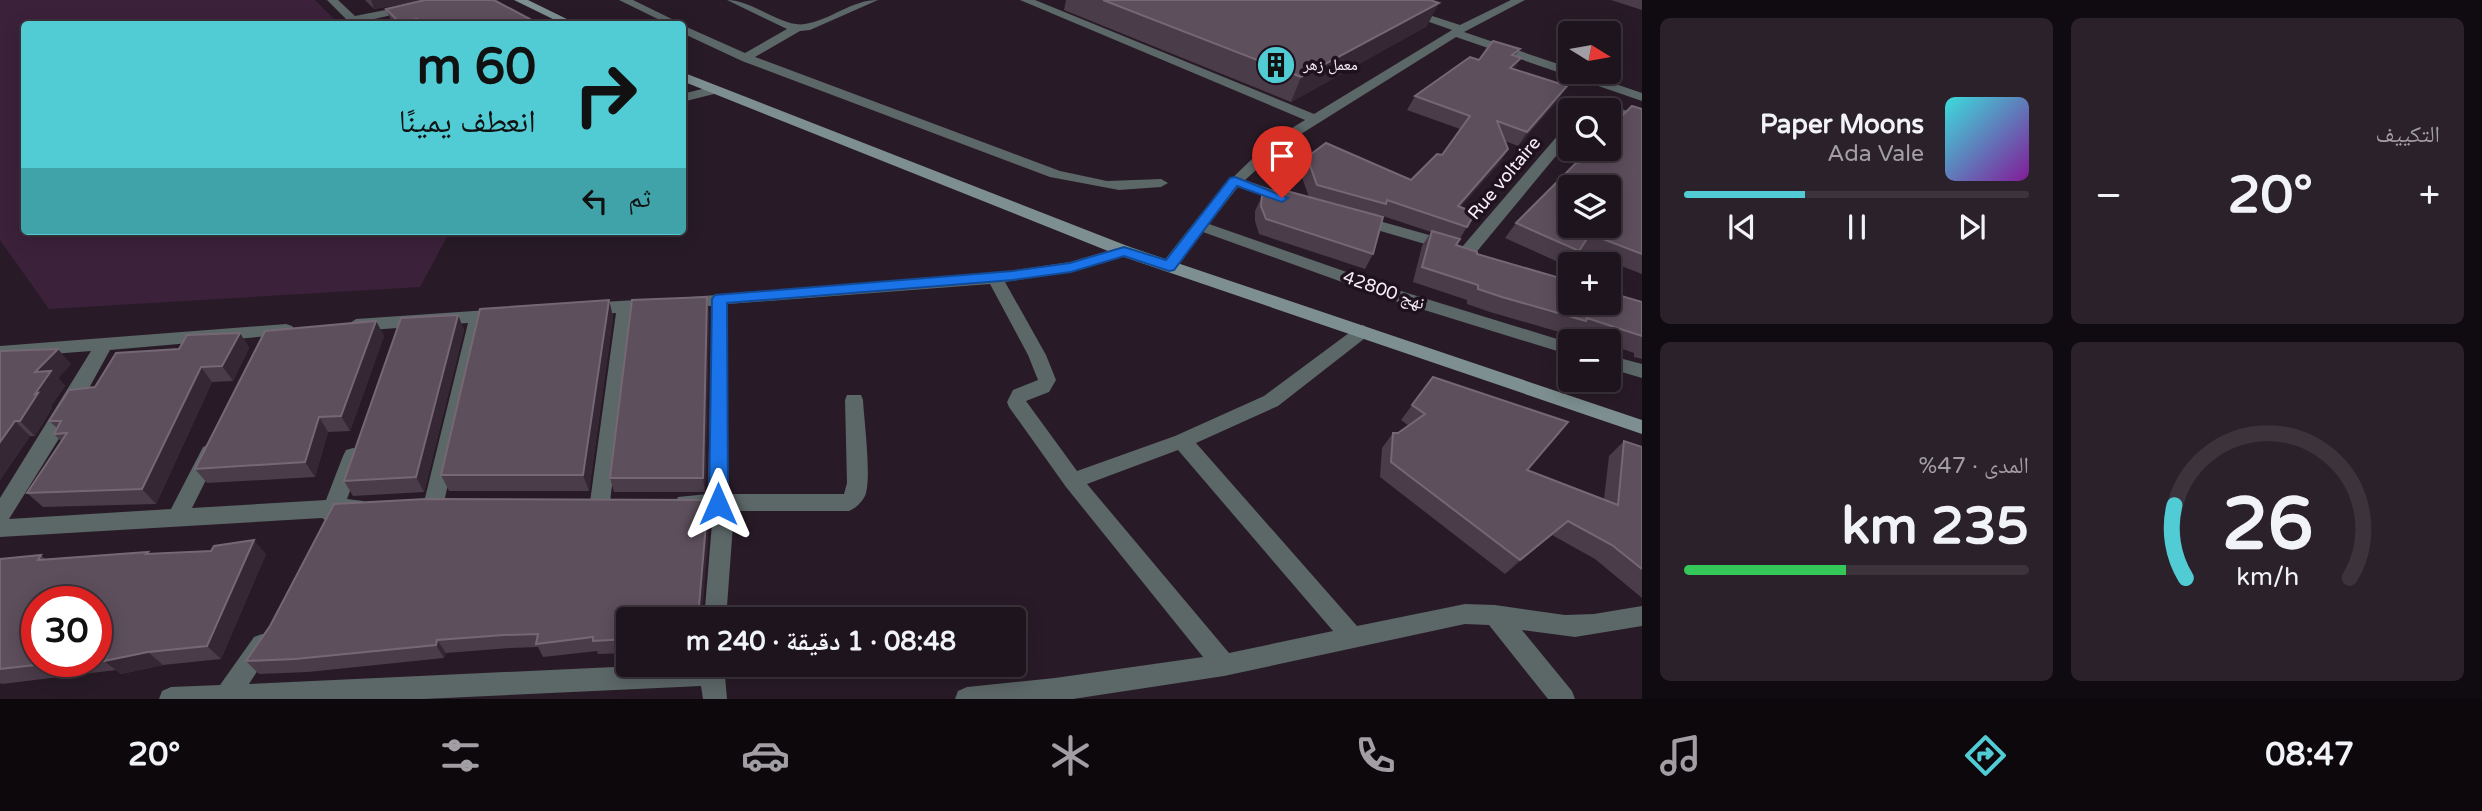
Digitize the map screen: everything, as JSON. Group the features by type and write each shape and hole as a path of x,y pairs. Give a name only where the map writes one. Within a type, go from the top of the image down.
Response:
{"main road":[{"path":"519,0 564,21"},
{"path":"686,78 1124,251 1642,427"}],"street":[{"path":"331,0 353,21"},
{"path":"358,21 453,0"},
{"path":"624,0 670,21"},
{"path":"732,0 796,28 806,28 873,0"},
{"path":"1025,0 1314,119"},
{"path":"1049,10 1069,0"},
{"path":"1372,0 1642,97"},
{"path":"1169,266 1235,181 1280,141 1458,31 1520,0"},
{"path":"746,58 796,28"},
{"path":"686,30 746,58 1055,174 1124,188 1161,183"},
{"path":"686,98 714,90"},
{"path":"1621,112 1642,120"},
{"name":"Rue voltaire","path":"1348,217 1474,253 1558,145"},
{"path":"1235,181 1310,207"},
{"name":"نهج 42800","path":"1200,226 1398,296 1558,345"},
{"path":"572,310 995,278 1071,267 1124,251"},
{"path":"995,278 1037,355 1047,380 1043,387 1019,395 1016,402 1073,481 1224,665"},
{"path":"716,607 721,504 720,299"},
{"path":"602,502 625,306"},
{"path":"334,327 518,314"},
{"path":"410,504 441,502 478,317"},
{"path":"391,347 400,322"},
{"path":"0,352 308,329"},
{"path":"1073,481 1182,441 1271,401 1363,331"},
{"path":"257,357 269,332"},
{"path":"0,515 103,346"},
{"path":"1621,365 1642,371"},
{"path":"669,503 849,502 856,493 857,483 854,400"},
{"path":"177,518 220,431"},
{"path":"322,537 361,433"},
{"path":"1182,441 1353,638"},
{"path":"0,528 372,506"},
{"path":"967,699 1055,690 1224,665 1465,614 1495,614 1565,626 1594,625 1642,616"},
{"path":"1495,614 1563,699"},
{"path":"226,697 272,630"},
{"path":"171,699 616,674"},
{"path":"712,677 715,699"}],"shaded area":[{"path":"0,0 315,0 336,21 21,21 21,235 448,235 420,287 49,309 0,240"}],"building":[{"path":"425,0 494,0 533,21 398,21 386,9"},
{"path":"1103,0 1430,0 1439,3 1301,77"},
{"path":"1493,41 1520,49 1512,55 1521,58 1510,68 1567,86 1527,132 1497,121 1508,149 1458,206 1475,213 1467,227 1387,200 1386,204 1317,185 1307,157 1326,143 1411,180 1437,154 1442,155 1470,116 1415,96 1470,57 1479,60"},
{"path":"1632,106 1642,109 1642,254 1600,238 1621,238 1621,175 1564,175 1579,163 1621,161 1621,117"},
{"path":"1558,181 1558,238 1587,238 1579,251 1516,223"},
{"path":"1283,190 1383,217 1373,254 1266,219 1261,206 1262,196"},
{"path":"1432,231 1460,239 1456,245 1477,254 1558,278 1558,313 1478,289 1478,285 1422,267"},
{"path":"1621,296 1642,302 1642,336 1587,318 1586,321 1565,315 1621,315"},
{"path":"707,297 703,478 610,478 632,300"},
{"path":"609,300 583,475 441,475 480,309"},
{"path":"458,315 416,477 344,481 401,318"},
{"path":"376,321 341,416 319,417 305,462 195,469 265,331"},
{"path":"240,333 222,366 201,367 142,489 27,493 67,433 54,434 61,421 49,421 69,390 95,387 116,353 179,349 187,335"},
{"path":"58,349 35,372 51,371 20,421 15,421 0,442 0,351"},
{"path":"1433,377 1568,422 1527,470 1618,505 1624,441 1642,447 1642,569 1612,545 1568,521 1520,560 1391,462 1393,433 1398,433 1425,414 1412,405"},
{"path":"426,499 708,500 700,607 616,607 616,640 593,641 593,637 536,644 538,634 504,635 437,640 436,645 295,659 246,661 270,626 334,504"},
{"path":"254,540 207,646 148,652 112,659 112,586 21,586 21,667 0,669 0,559 41,555 38,560 148,552 146,554 211,551 214,546"}],"place":[{"name":"معمل زهر","path":"1276,65"}],"route":[{"path":"718,504 720,299 1013,275 1071,267 1124,251 1169,266 1235,181 1282,198"}]}
